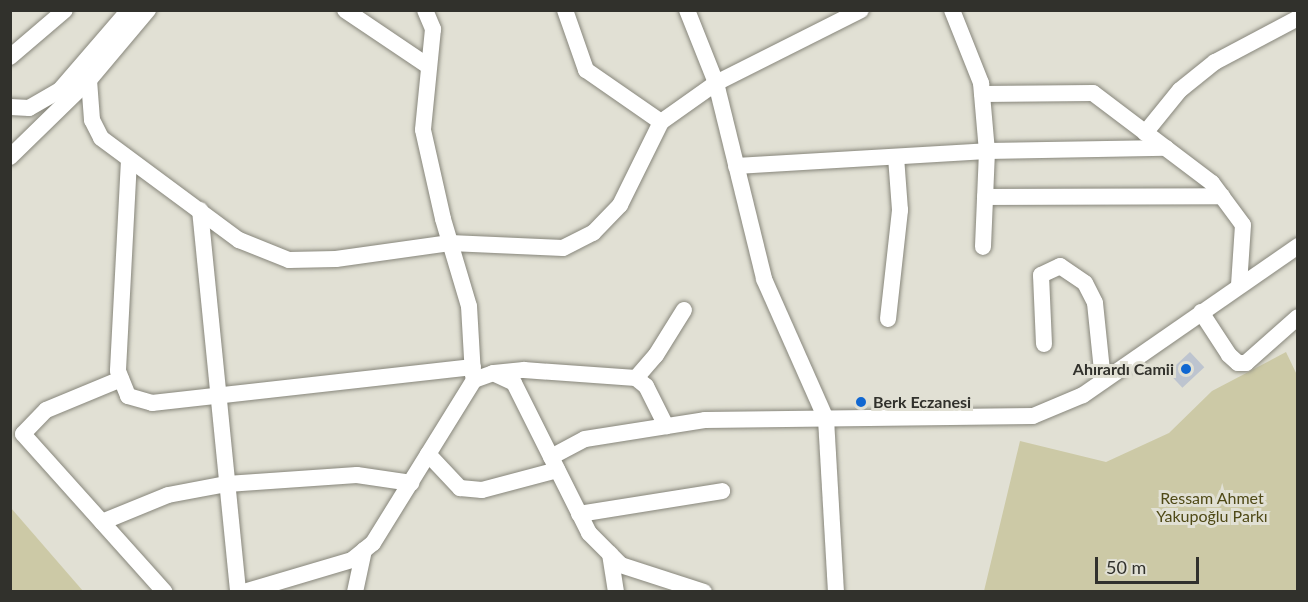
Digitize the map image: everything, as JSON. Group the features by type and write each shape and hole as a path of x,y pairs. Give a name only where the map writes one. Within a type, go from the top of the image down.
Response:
{"street":[{"path":"10,57 65,10"},
{"path":"10,107 29,108 60,90 129,10"},
{"path":"10,157 88,80 148,10"},
{"path":"345,10 428,66"},
{"path":"200,210 227,484 248,591 352,560 373,543 411,483 473,373 469,306 450,243 423,130 433,29 425,10"},
{"path":"687,10 716,83 764,279 826,419 837,591"},
{"path":"88,80 92,120 101,138 239,240 289,260 336,259 450,243 563,248 593,233 620,205 661,122 716,83 861,10"},
{"path":"952,10 982,94 987,151 983,247"},
{"path":"571,13 586,70 661,122"},
{"path":"1145,133 1180,90 1215,62 1298,18"},
{"path":"982,94 1093,93 1212,183 1222,196 1243,225 1239,286"},
{"path":"736,166 987,151 1166,148"},
{"path":"888,319 900,210 896,157"},
{"path":"129,160 118,370 128,396 152,403 218,395 524,370 636,378 646,386 666,426"},
{"path":"985,197 1222,196"},
{"path":"428,454 460,488 482,490 554,463 585,439 705,420 1033,416 1083,395 1298,246"},
{"path":"1044,344 1041,275 1060,267 1085,282 1095,303 1103,381"},
{"path":"636,378 668,340 684,310"},
{"path":"1201,312 1229,355 1238,363 1246,363 1298,317"},
{"path":"493,374 514,382 589,533 621,565 704,591"},
{"path":"121,379 46,410 23,434 165,591"},
{"path":"102,522 168,495 227,484 357,475 411,483"},
{"path":"579,514 722,491"},
{"path":"355,591 364,550"},
{"path":"610,554 616,591"}],"green space":[{"name":"Ressam Ahmet Yakupoğlu Parkı","path":"1286,352 1297,375 1297,591 984,591 1020,441 1106,462 1169,433 1212,391"},
{"path":"11,508 83,591 11,591"}],"building":[{"name":"Ahırardı Camii","path":"1190,352 1204,367 1182,388 1168,372"}],"place":[{"name":"Ahırardı Camii","path":"1186,369"},
{"name":"Berk Eczanesi","path":"861,402"}]}
